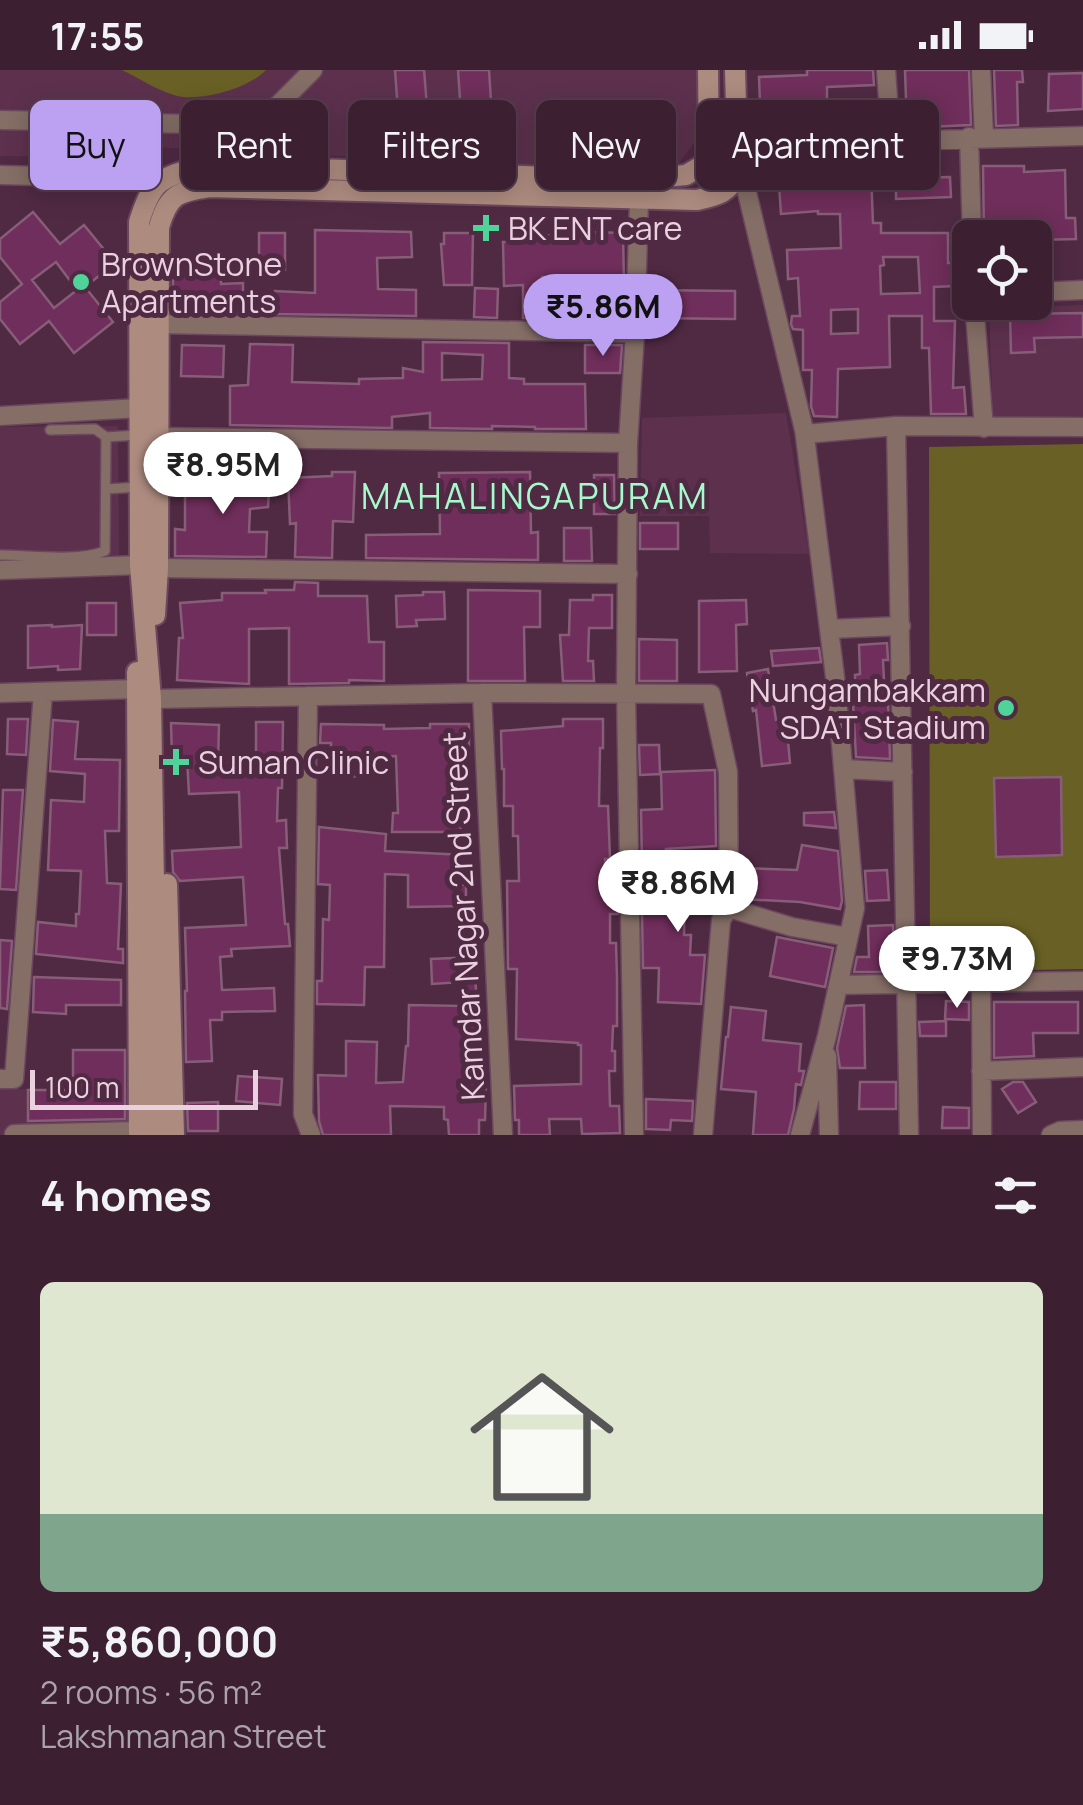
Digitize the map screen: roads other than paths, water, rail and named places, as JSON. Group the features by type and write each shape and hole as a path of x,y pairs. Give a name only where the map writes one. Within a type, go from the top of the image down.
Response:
{"main road":[{"path":"708,70 708,100"},
{"path":"735,70 736,100"},
{"path":"161,179 204,165 536,184"},
{"path":"149,409 160,227 166,207 182,192 209,187 536,189"},
{"path":"145,1134 149,409 139,222 152,190"},
{"path":"638,190 696,200 726,190"},
{"path":"149,436 140,487 149,567"},
{"path":"145,1134 152,823 146,692"},
{"path":"151,775 164,803 174,1135"}],"street":[{"path":"161,123 241,124 269,114 313,70"},
{"path":"886,70 889,100"},
{"path":"973,220 981,70"},
{"path":"0,120 30,121"},
{"path":"939,138 1083,136"},
{"path":"0,175 30,176"},
{"path":"634,1135 626,693 628,442 638,190"},
{"path":"746,190 806,434 896,426 1083,428"},
{"path":"1052,291 1083,290"},
{"path":"975,320 984,428"},
{"path":"157,324 635,333"},
{"path":"0,416 149,409"},
{"path":"896,426 910,1135"},
{"path":"800,1135 855,908 829,628 804,428"},
{"path":"149,436 628,442"},
{"path":"0,570 149,567 628,574"},
{"path":"829,628 901,626"},
{"path":"0,1080 14,1079 42,692"},
{"path":"0,693 711,694 728,772 729,908 721,920 704,1135"},
{"name":"Kamdar Nagar 2nd Street","path":"482,693 503,1135"},
{"path":"308,696 304,1114 312,1135"},
{"path":"843,769 903,772"},
{"path":"729,908 792,927 848,937"},
{"path":"838,985 1083,981"},
{"path":"981,983 982,1135"},
{"path":"826,1036 829,1135"},
{"path":"981,1070 1083,1067"},
{"path":"1050,1135 1060,1130 1083,1130"},
{"path":"14,1134 145,1134"}],"lane":[{"path":"50,430 94,430 106,438 149,436"},
{"path":"0,555 77,556 104,551 106,438"},
{"path":"106,488 140,487"}],"place":[{"name":"BK ENT care","path":"486,228"},
{"name":"BrownStone Apartments","path":"81,282"},
{"name":"Nungambakkam SDAT Stadium","path":"1006,708"},
{"name":"Suman Clinic","path":"176,762"}],"district":[{"name":"MAHALINGAPURAM","path":"535,496"}]}
